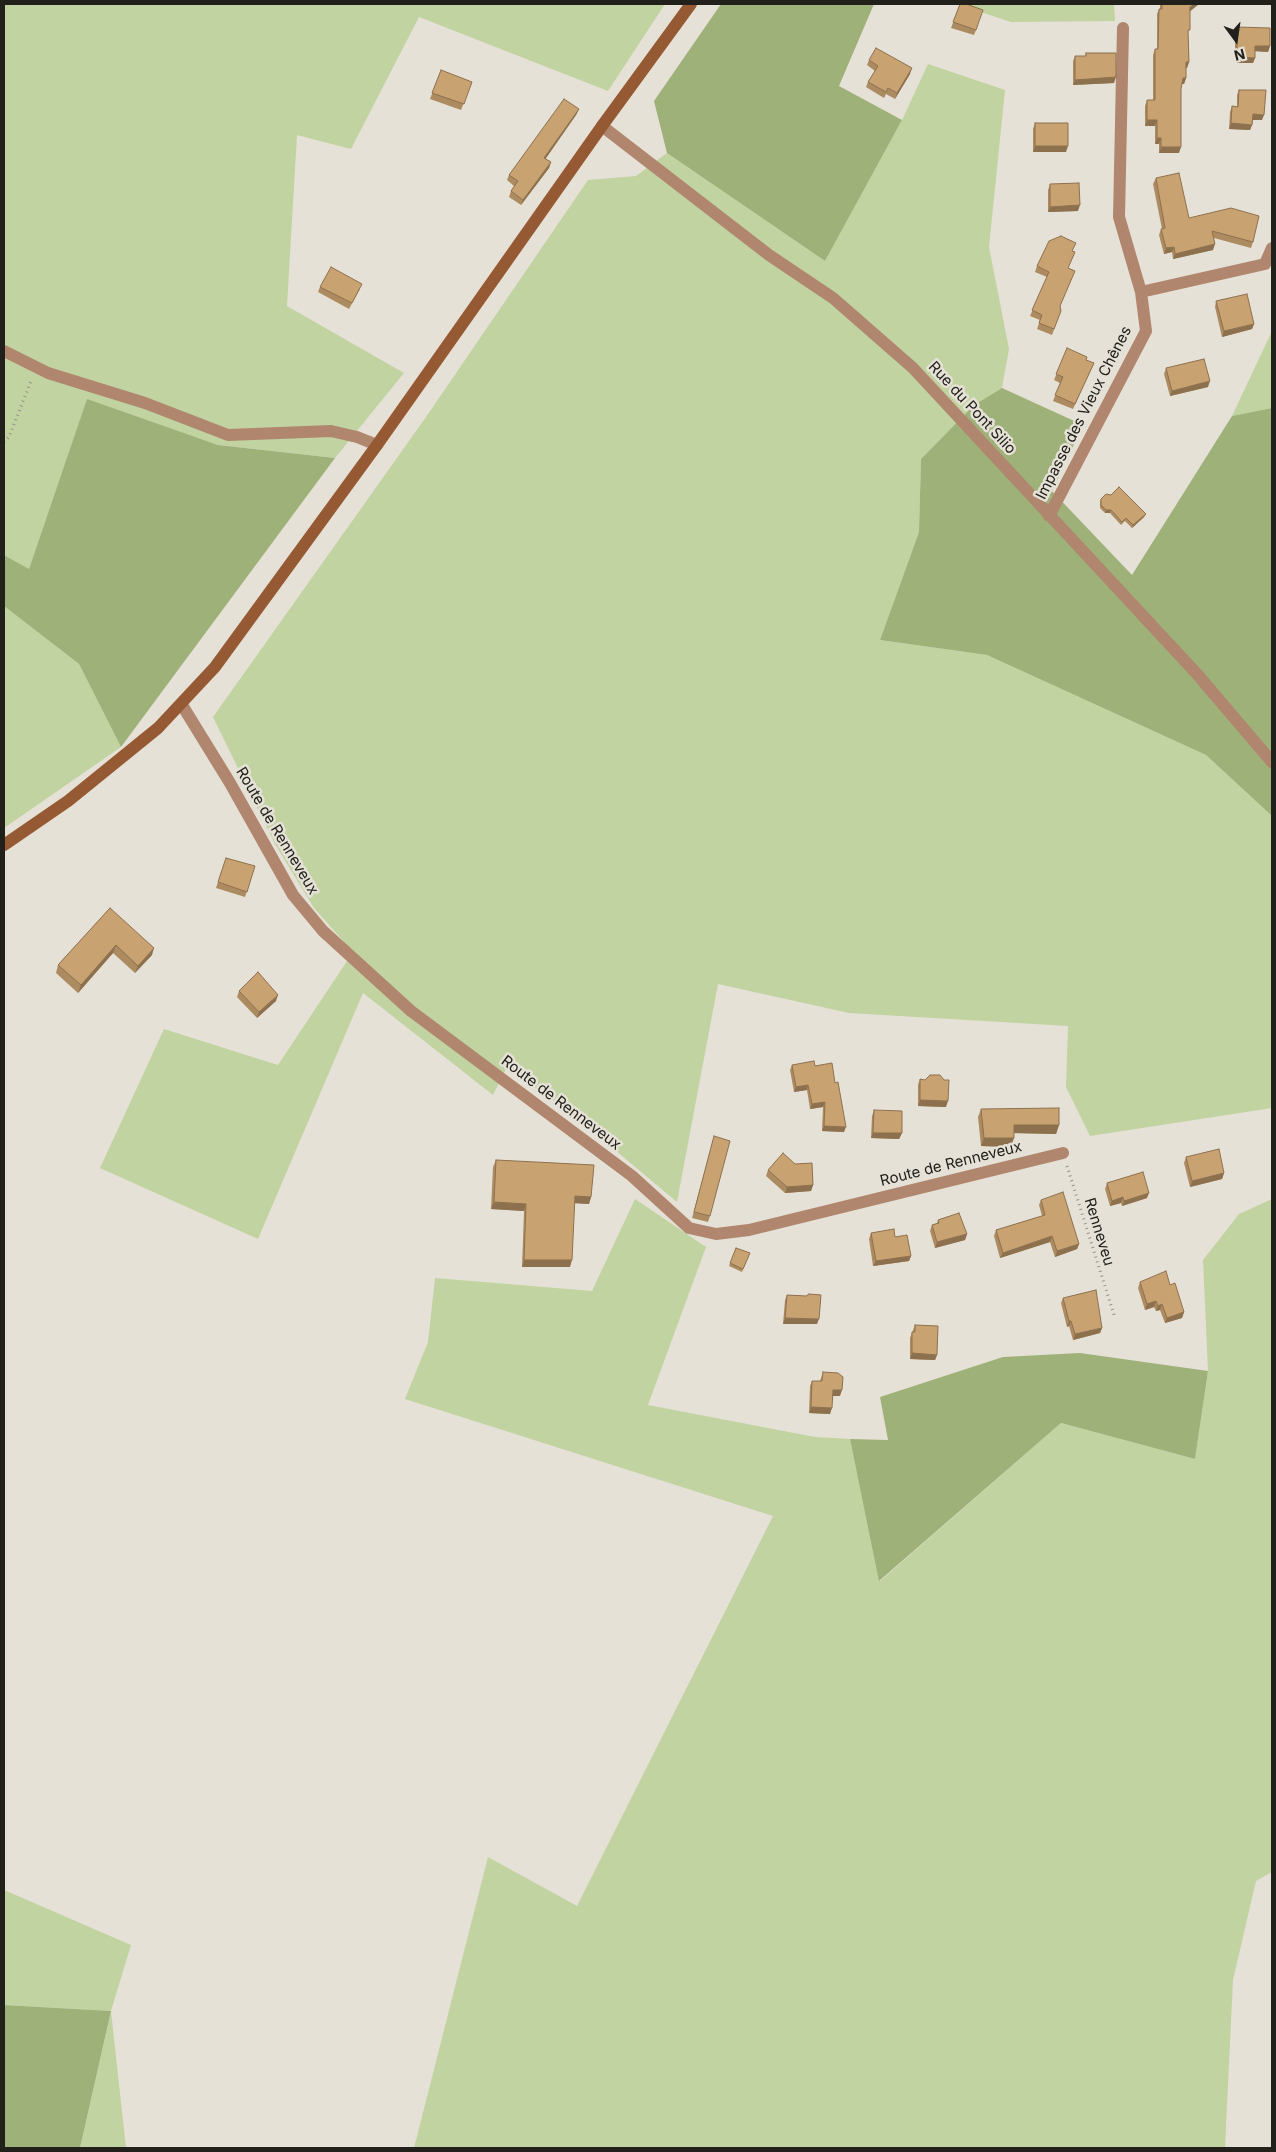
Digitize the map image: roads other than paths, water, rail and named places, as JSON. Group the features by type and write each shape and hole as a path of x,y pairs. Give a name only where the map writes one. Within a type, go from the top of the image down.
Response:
{"main road":[{"path":"647,62 682,4"},
{"path":"4,845 68,801 109,769 182,705 216,667 377,446 647,62 691,4"}],"street":[{"name":"Impasse des Vieux Chênes","path":"1049,516 1146,332 1141,292 1120,217 1123,28"},
{"name":"Rue du Pont Silio","path":"602,126 769,255 833,298 913,368 1197,674 1272,762"},
{"path":"1141,292 1265,264 1272,248"},
{"path":"4,351 36,368 145,403 228,435 331,432 357,437 377,446"},
{"name":"Route de Renneveux","path":"182,705 230,783 293,895 323,931 411,1011 632,1176 689,1228 716,1234 749,1230 1063,1153"}]}
